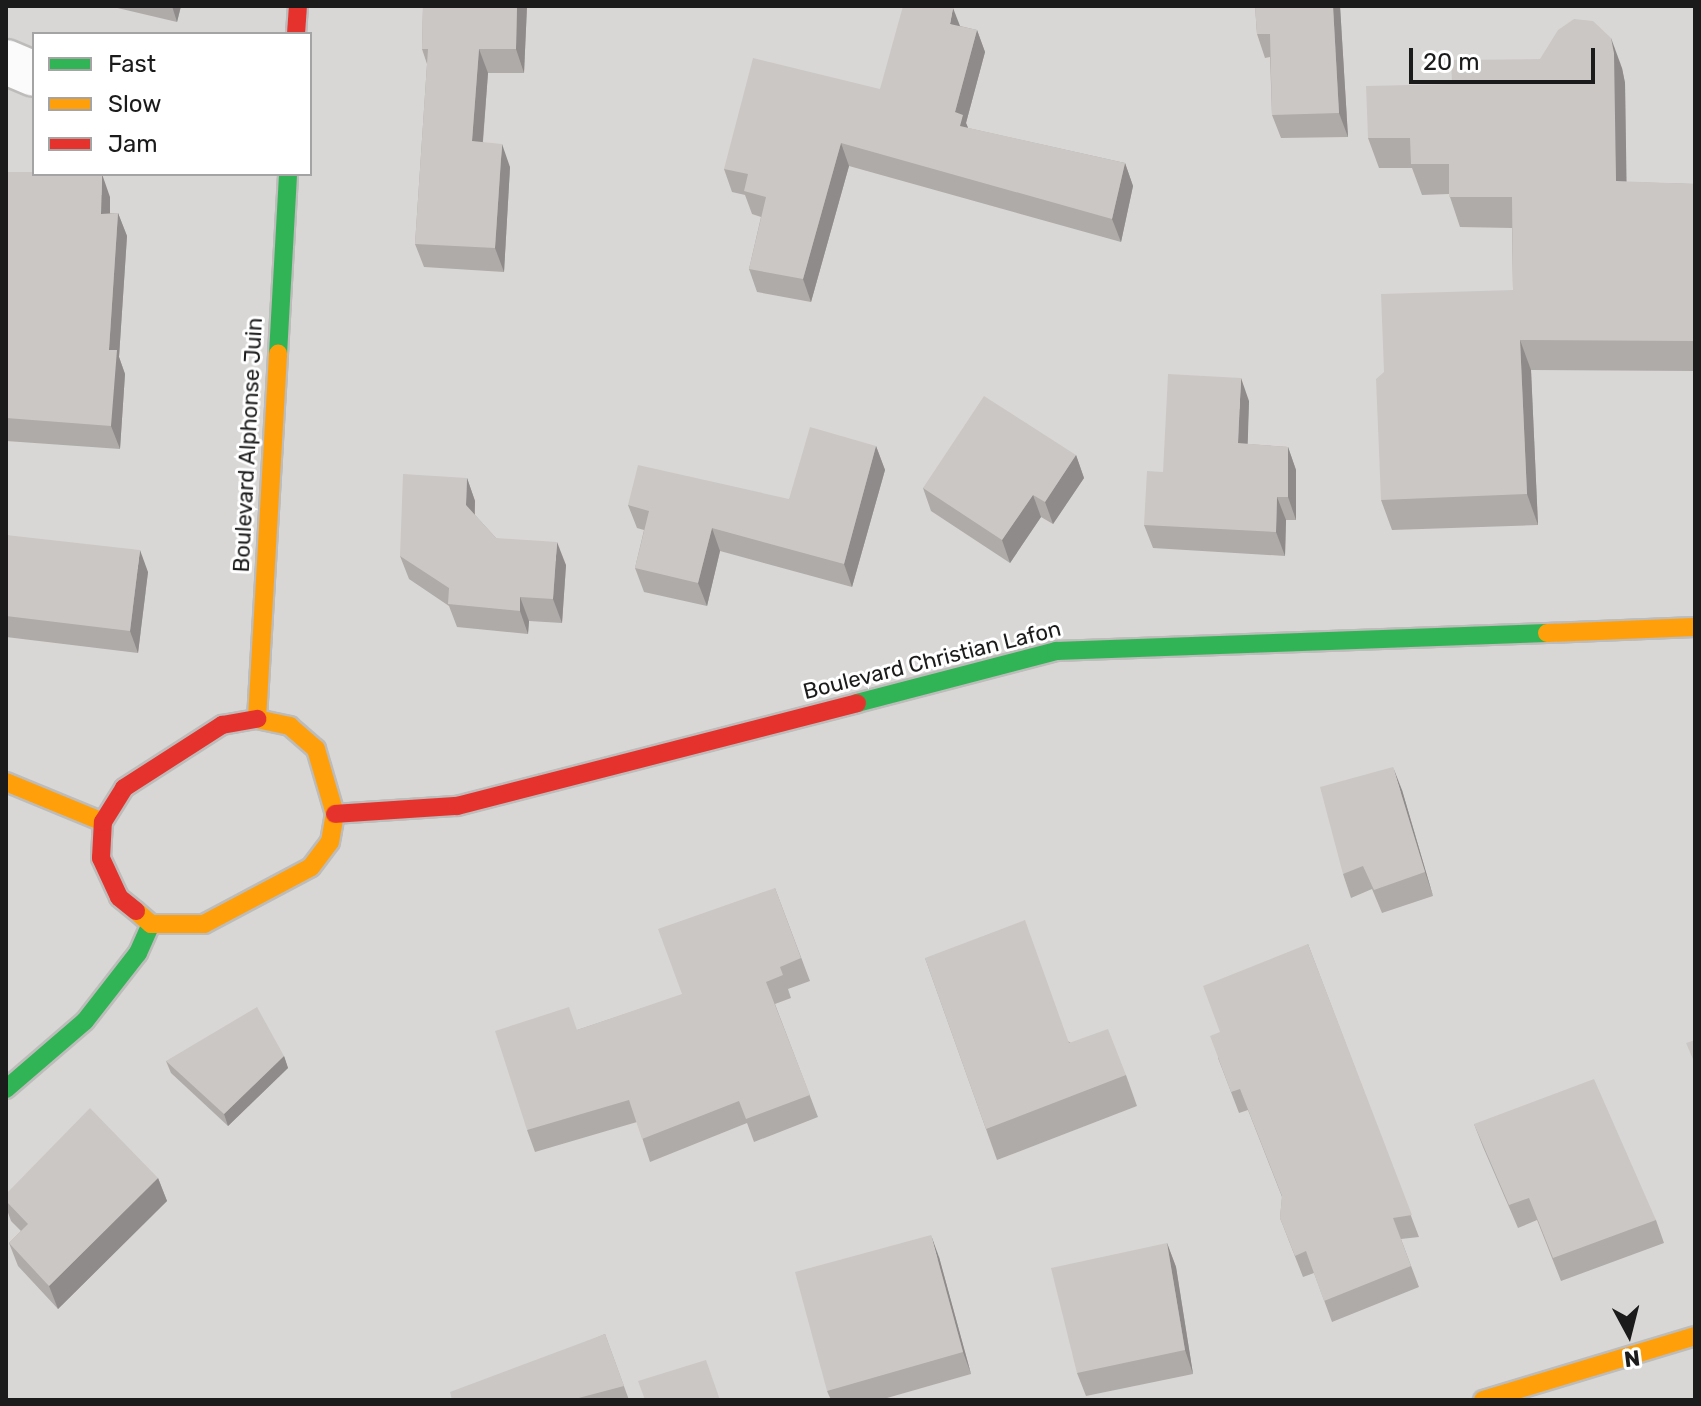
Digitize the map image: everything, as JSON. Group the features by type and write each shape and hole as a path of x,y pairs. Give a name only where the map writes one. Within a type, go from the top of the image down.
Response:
{"street":[{"path":"296,32 298,6"},
{"path":"6,62 32,73"},
{"name":"Boulevard Alphonse Juin","path":"257,719 288,176"},
{"name":"Boulevard Christian Lafon","path":"335,814 457,806 1056,651 1695,627"},
{"path":"257,719 290,726 316,749 335,814 330,842 311,867 204,924 151,924 119,897 101,858 103,822 124,788 222,725 257,719"},
{"path":"6,782 103,822"},
{"path":"6,1089 85,1021 138,953 151,924"},
{"path":"1483,1400 1695,1336"}],"shaded area":[{"path":"6,6 1695,6 1695,1400 6,1400"}],"building":[{"path":"423,6 517,6 516,49 479,49 472,141 502,144 495,248 415,244 428,49 422,49"},
{"path":"903,6 953,8 950,24 977,30 955,112 963,115 960,126 1125,163 1112,219 841,143 803,279 749,269 766,197 744,191 748,174 724,169 753,58 880,89"},
{"path":"1255,6 1333,6 1339,113 1272,115 1270,34 1257,34"},
{"path":"1574,19 1593,21 1611,38 1614,53 1616,181 1695,184 1695,341 1520,340 1527,494 1381,500 1376,379 1384,372 1381,294 1513,290 1512,197 1449,197 1449,164 1411,164 1410,138 1368,138 1366,86 1452,84 1451,60 1540,59 1558,30"},
{"path":"6,172 32,172 32,176 102,176 101,214 118,213 109,350 117,350 111,426 6,418"},
{"path":"1168,374 1241,378 1238,443 1288,447 1288,497 1277,497 1276,532 1144,525 1147,471 1163,472"},
{"path":"984,396 1076,455 1045,502 1033,495 1002,540 923,488"},
{"path":"810,427 876,446 844,564 712,528 698,583 635,568 649,511 628,505 638,465 789,499"},
{"path":"403,474 467,478 466,505 496,538 557,542 553,599 520,597 520,611 448,604 449,588 400,556"},
{"path":"6,535 140,550 130,631 6,616"},
{"path":"1393,767 1425,872 1374,890 1363,866 1343,874 1320,787"},
{"path":"775,888 801,958 780,967 783,975 766,982 810,1095 746,1119 739,1101 642,1139 629,1100 527,1130 495,1031 569,1007 577,1030 682,994 658,929"},
{"path":"1025,920 1069,1043 1108,1029 1126,1075 986,1129 925,958"},
{"path":"1308,944 1412,1215 1393,1218 1411,1266 1324,1301 1306,1251 1295,1256 1280,1218 1282,1196 1240,1089 1231,1092 1210,1036 1220,1032 1203,986"},
{"path":"257,1007 284,1056 224,1114 166,1061"},
{"path":"1695,1040 1695,1064 1686,1043"},
{"path":"1594,1079 1656,1220 1553,1258 1529,1198 1509,1205 1474,1124"},
{"path":"90,1108 158,1178 49,1286 9,1243 28,1224 6,1201 6,1194"},
{"path":"931,1235 963,1352 827,1391 795,1272"},
{"path":"1167,1243 1185,1350 1077,1373 1051,1268"},
{"path":"605,1334 624,1386 571,1400 452,1400 450,1392"},
{"path":"706,1360 720,1400 645,1400 638,1381"}],"traffic: fast":[{"path":"278,354 288,176"},
{"path":"857,703 1056,651 1547,633"},
{"path":"6,1089 85,1021 138,953 151,924"}],"traffic: slow":[{"path":"257,719 278,354"},
{"path":"1547,633 1695,627"},
{"path":"136,911 151,924 204,924 311,867 330,842 335,814 316,749 290,726 257,719"},
{"path":"6,782 103,822"},
{"path":"1483,1400 1695,1336"}],"traffic: jam":[{"path":"296,32 298,6"},
{"path":"335,814 457,806 857,703"},
{"path":"136,911 119,897 101,858 103,822 124,788 222,725 257,719"}]}
